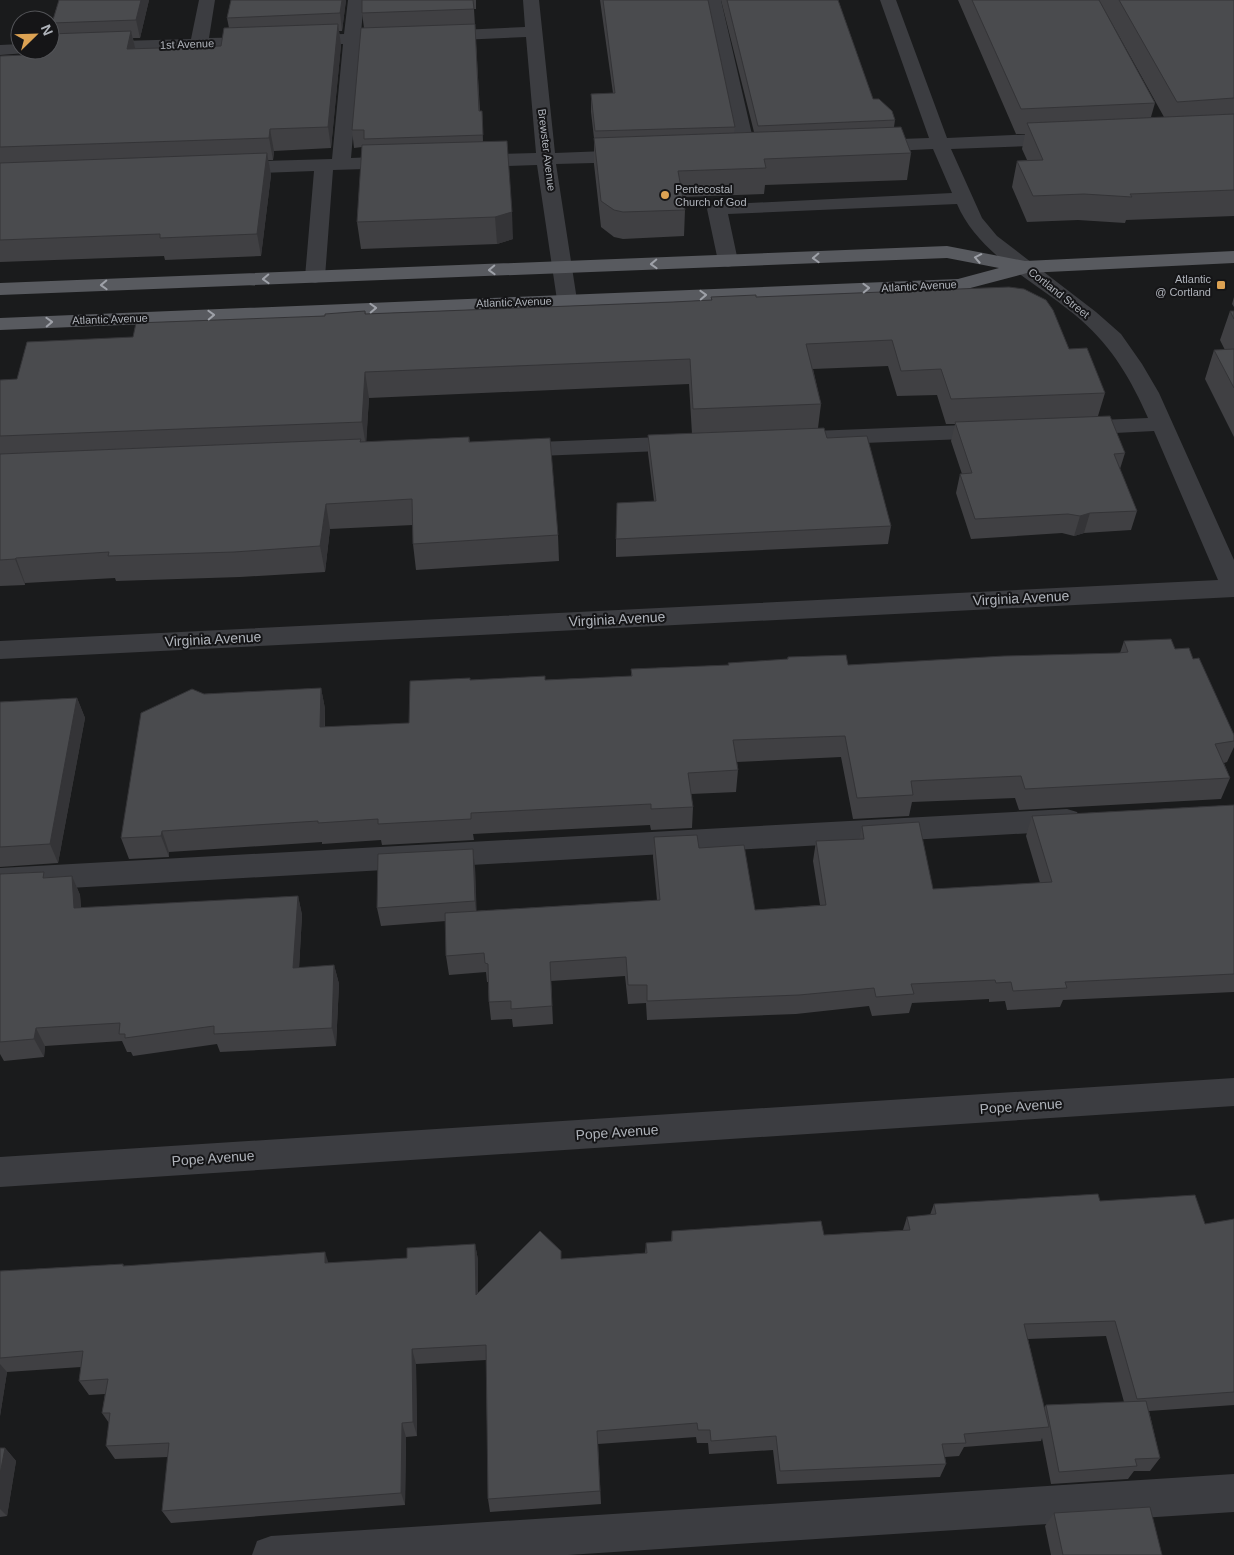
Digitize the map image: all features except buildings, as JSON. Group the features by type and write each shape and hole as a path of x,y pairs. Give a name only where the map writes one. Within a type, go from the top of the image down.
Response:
{"main road":[{"name":"Atlantic Avenue","path":"0,289 947,252 1026,267"},
{"name":"Atlantic Avenue","path":"0,324 959,285 1026,267 1234,257"}],"street":[{"path":"199,44 207,0"},
{"path":"315,277 353,39 356,0"},
{"name":"Brewster Avenue","path":"531,0 546,159 564,267 567,300"},
{"path":"713,0 747,152"},
{"name":"Cortland Street","path":"888,0 940,144 973,219 990,240 1089,316 1113,339 1132,364 1148,393 1234,588"},
{"name":"1st Avenue","path":"60,48 533,32"},
{"path":"854,147 1076,138"},
{"path":"728,152 767,151"},
{"path":"449,161 652,155"},
{"path":"216,169 419,162"},
{"path":"728,261 718,209 964,198"},
{"path":"1052,429 1162,424"},
{"path":"765,440 1013,430"},
{"path":"496,451 705,442"},
{"name":"Virginia Avenue","path":"0,650 1234,588"},
{"path":"0,880 1095,819"},
{"name":"Pope Avenue","path":"0,1172 1234,1092"},
{"path":"271,1555 1234,1492"}],"place":[{"name":"Pentecostal Church of God","path":"665,195"},
{"name":"Atlantic @ Cortland","path":"1221,285"}]}
